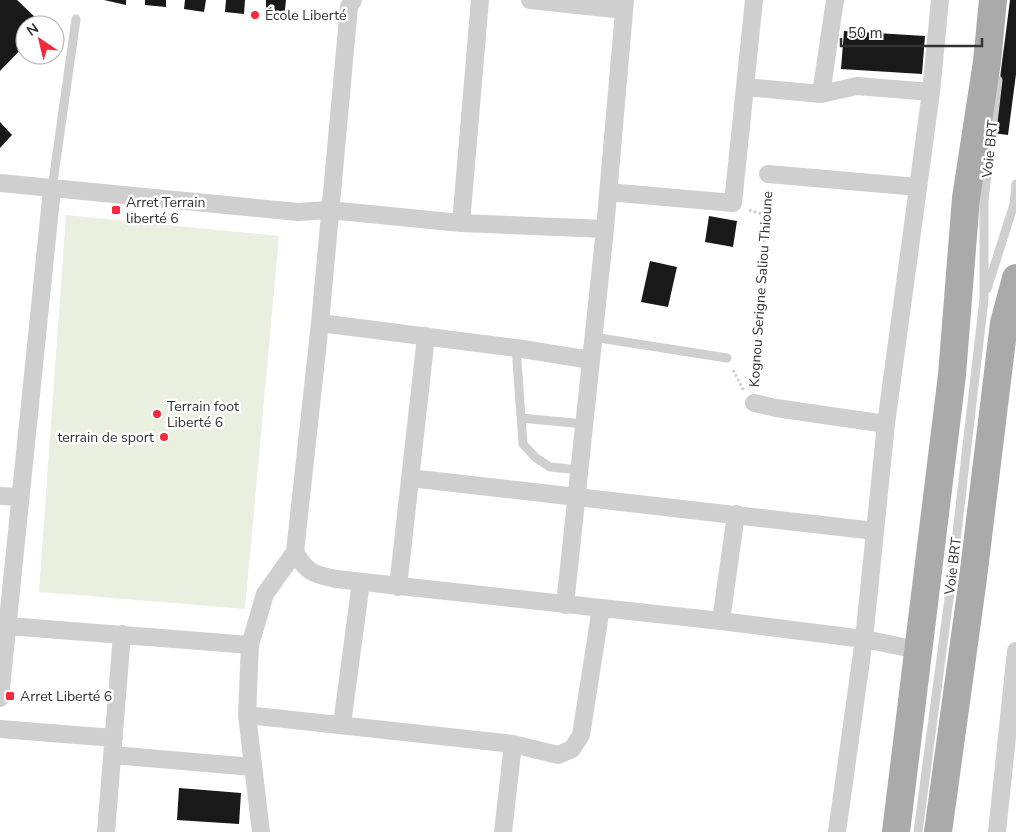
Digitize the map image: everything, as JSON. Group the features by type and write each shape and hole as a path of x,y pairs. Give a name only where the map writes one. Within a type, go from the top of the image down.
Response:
{"main road":[{"path":"896,832 952,375 966,198 987,62 993,0"},
{"path":"938,832 973,578 1004,323 1016,278"}],"street":[{"path":"261,832 247,715 250,645 265,594 295,552 320,322 349,7 353,0"},
{"path":"461,223 480,0"},
{"path":"530,0 624,5 605,229 565,605"},
{"path":"608,192 732,202 754,0"},
{"path":"821,94 835,0"},
{"path":"837,832 864,639 886,424 931,92 940,0"},
{"path":"745,87 821,94 857,86 931,92"},
{"path":"768,174 918,188"},
{"path":"0,183 298,212 329,210 461,223 605,229"},
{"path":"0,698 2,650 8,626 52,189"},
{"path":"320,322 591,360"},
{"path":"398,587 426,336"},
{"path":"754,401 776,408 886,424"},
{"path":"410,478 875,531"},
{"path":"0,496 20,498"},
{"path":"721,621 736,514"},
{"path":"295,552 303,566 316,575 398,587 721,621 864,639 918,650"},
{"path":"342,724 361,582"},
{"path":"247,715 513,744 558,755 572,749 581,735 601,608"},
{"path":"8,626 250,645"},
{"path":"106,832 122,634"},
{"path":"997,832 1016,651"},
{"path":"0,729 252,767"},
{"path":"503,832 513,744"}],"lane":[{"path":"52,189 76,19"},
{"name":"Voie BRT","path":"918,832 953,566 984,299 984,200 999,67"},
{"name":"Voie BRT","path":"984,299 1014,204 1016,184"},
{"path":"593,337 727,358"},
{"path":"516,348 523,444 536,458 550,467 580,470"},
{"path":"521,418 584,424"}],"path":[{"name":"Kognou Serigne Saliou Thioune","path":"754,401 768,174"},
{"path":"727,358 743,390 754,401"}],"green space":[{"name":"Terrain foot Liberté 6","path":"66,215 279,236 245,609 39,592"}],"building":[{"path":"0,0 17,0 33,15 15,15 15,55 0,71"},
{"path":"104,0 126,0 126,5"},
{"path":"145,0 166,0 166,7 145,5"},
{"path":"185,0 206,0 204,12 184,9"},
{"path":"226,0 245,0 244,14 225,12"},
{"path":"266,0 286,0 284,19 266,15"},
{"path":"1010,0 1016,0 1016,74 1008,135 993,133"},
{"path":"844,31 925,36 922,74 841,69"},
{"path":"0,122 12,135 0,148"},
{"path":"709,216 737,221 733,247 705,242"},
{"path":"650,261 677,267 668,307 641,302"},
{"path":"179,788 241,793 239,824 177,820"}],"place":[{"name":"École Liberté","path":"255,15"},
{"name":"Arret Terrain liberté 6","path":"116,210"},
{"name":"Terrain foot Liberté 6","path":"157,414"},
{"name":"terrain de sport","path":"164,437"},
{"name":"Arret Liberté 6","path":"10,696"}]}
